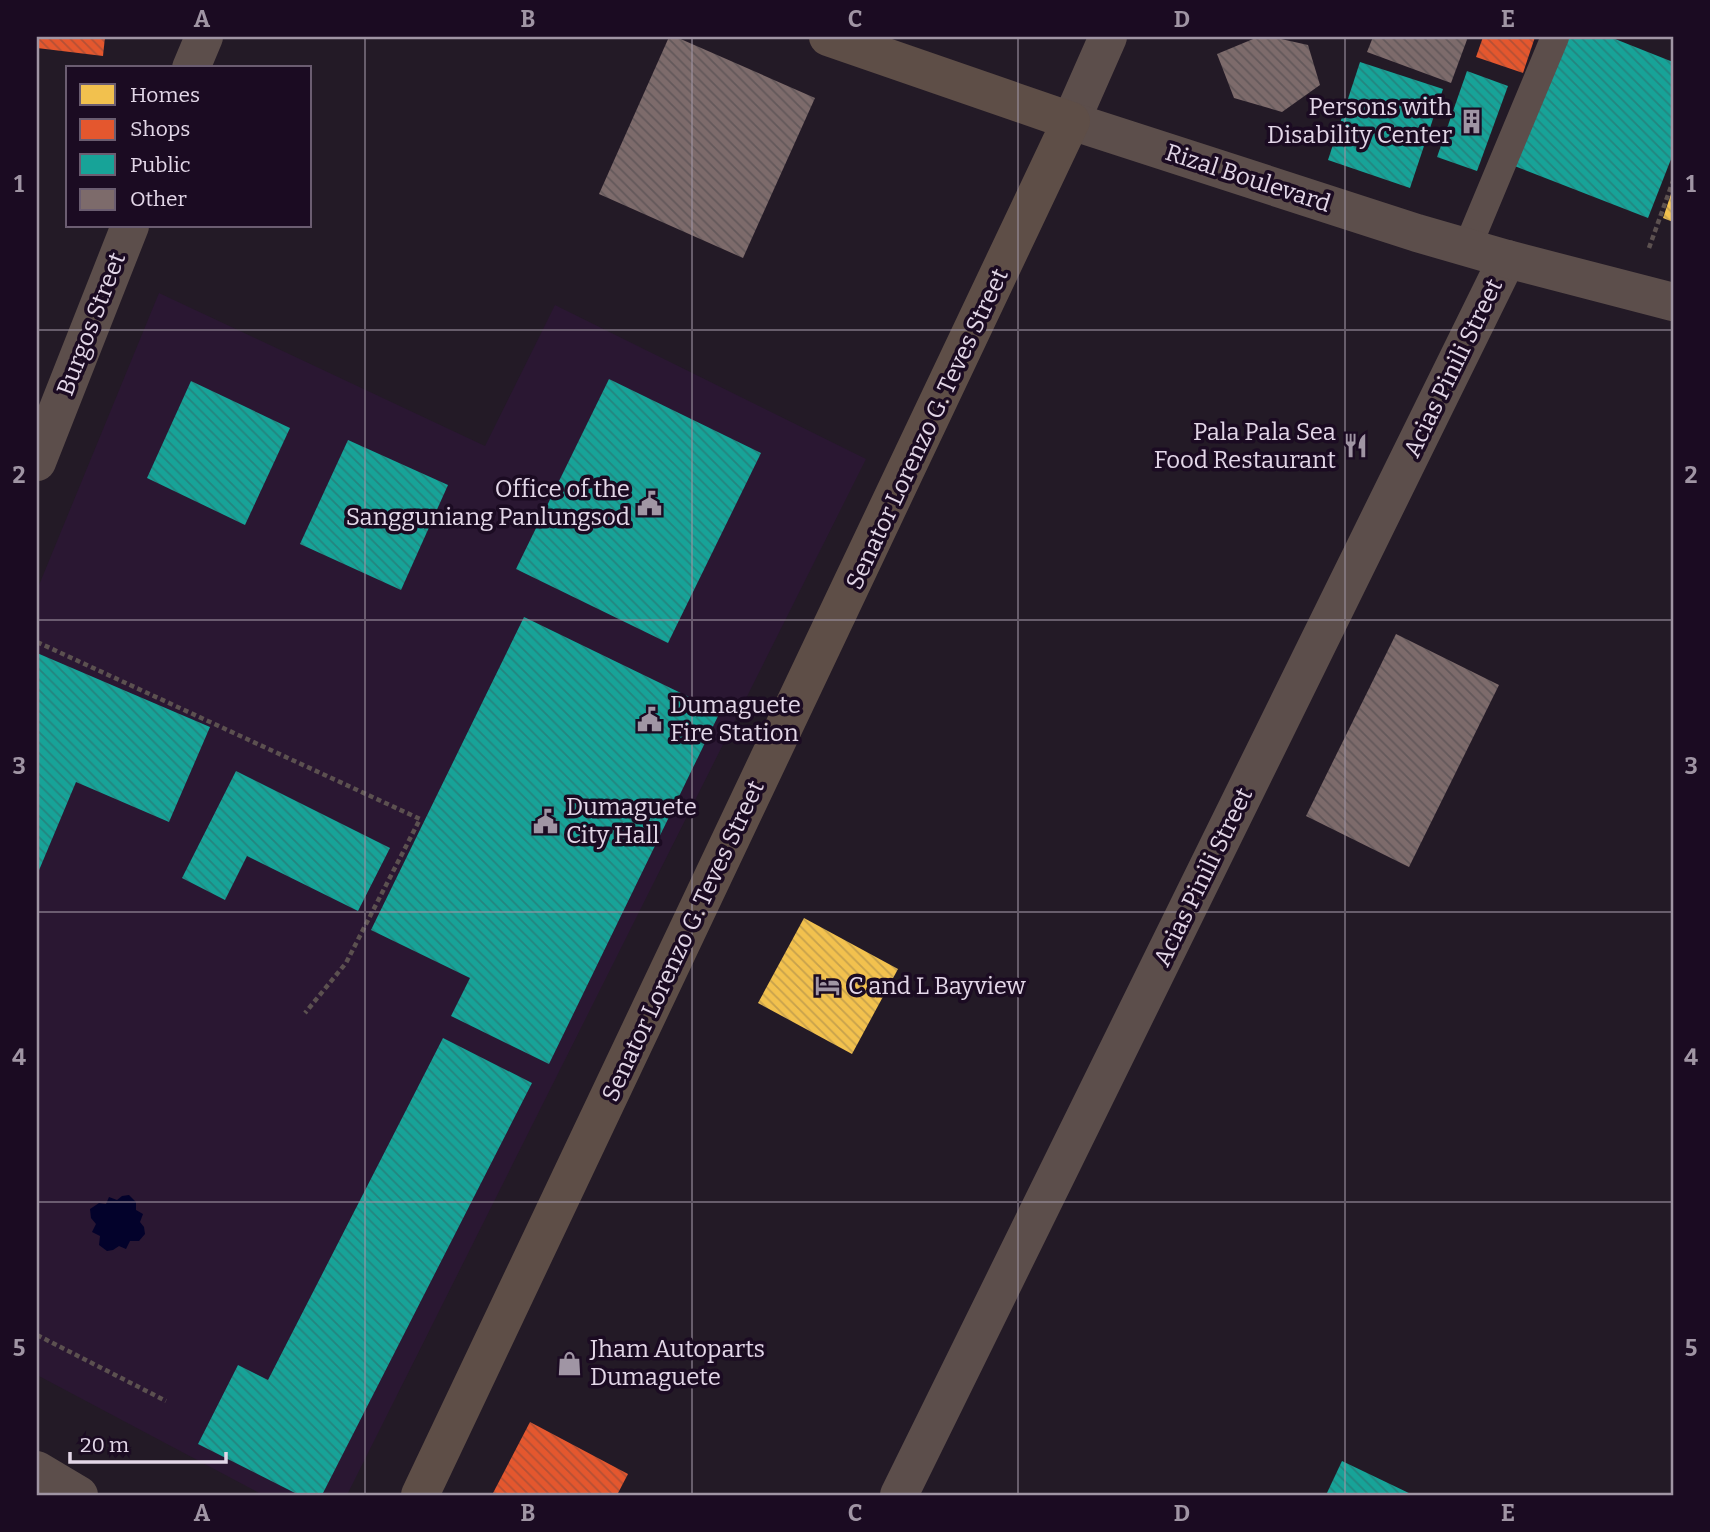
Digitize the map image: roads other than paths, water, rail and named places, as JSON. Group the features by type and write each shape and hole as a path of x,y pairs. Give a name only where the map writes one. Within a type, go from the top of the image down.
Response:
{"main road":[{"name":"Rizal Boulevard","path":"828,37 1071,121"},
{"name":"Senator Lorenzo G. Teves Street","path":"420,1495 1071,121"}],"street":[{"path":"192,66 204,37"},
{"path":"1071,121 1108,37"},
{"name":"Rizal Boulevard","path":"1071,121 1467,248 1673,302"},
{"name":"Burgos Street","path":"37,462 129,228"},
{"name":"Acias Pinili Street","path":"899,1495 1507,259"},
{"path":"37,1470 79,1495"}],"lane":[{"path":"1467,248 1555,37"}],"water":[{"path":"129,1195 136,1202 136,1210 143,1214 140,1222 145,1234 139,1241 130,1241 126,1249 119,1246 107,1251 99,1245 100,1236 92,1232 96,1224 91,1218 90,1209 99,1203 106,1204 109,1197 117,1200"}],"place":[{"name":"Persons with Disability Center","path":"1472,121"},
{"name":"Pala Pala Sea Food Restaurant","path":"1356,446"},
{"name":"Office of the Sangguniang Panlungsod","path":"650,503"},
{"name":"Dumaguete Fire Station","path":"650,719"},
{"name":"Dumaguete City Hall","path":"546,821"},
{"name":"C and L Bayview","path":"828,986"},
{"name":"Jham Autoparts Dumaguete","path":"570,1363"}]}
